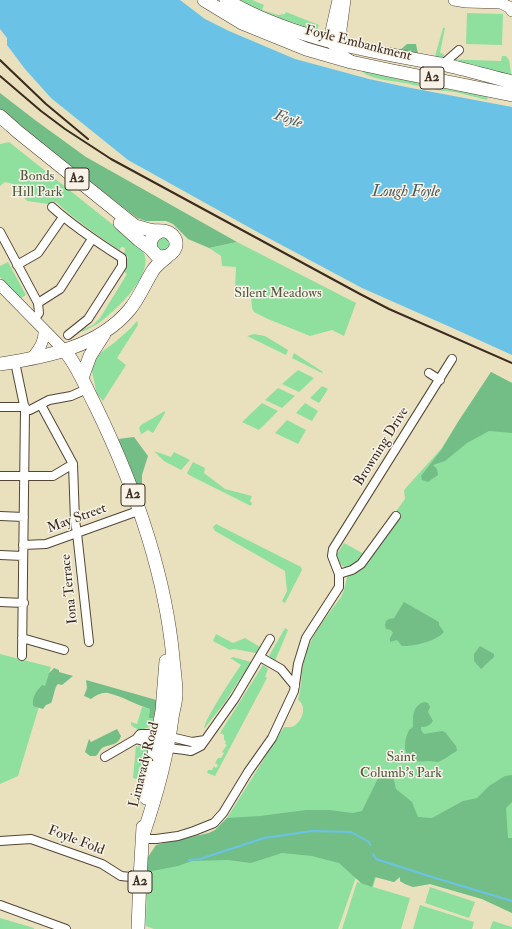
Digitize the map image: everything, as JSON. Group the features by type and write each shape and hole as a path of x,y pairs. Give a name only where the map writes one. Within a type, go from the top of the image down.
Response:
{"highway":[{"name":"Foyle Embankment","path":"204,0 242,23 306,49 351,62 512,95"},
{"name":"Foyle Embankment","path":"226,0 263,19 297,32 370,51 442,65 512,82"},
{"name":"A2","path":"0,116 135,226 159,232 168,232 175,239 175,249 172,254 153,271 136,302 120,320 106,331 83,344 64,350 75,363 84,384"},
{"name":"A2","path":"0,126 12,138 131,232 157,256 167,257"},
{"path":"153,271 151,239 154,234 159,232"},
{"path":"84,384 90,356 106,331"},
{"path":"0,364 15,362 64,350"},
{"name":"Limavady Road","path":"84,384 115,449 138,510 158,576 166,607 176,694 146,802 140,878 138,929"},
{"name":"Limavady Road","path":"143,837 152,806 163,741 166,669 166,607"}],"main road":[{"path":"338,0 336,42 342,55 351,62"},
{"path":"336,42 341,30 346,0"},
{"path":"454,0 466,2 501,3 509,6 512,11"},
{"path":"0,285 64,350"},
{"path":"33,358 41,347 44,330"}],"street":[{"path":"442,65 459,50"},
{"path":"52,207 92,239 122,258 122,266 88,319 68,335"},
{"path":"17,264 38,253 63,217"},
{"path":"0,232 38,303 39,313 34,320"},
{"path":"38,303 60,289 92,239"},
{"name":"Browning Drive","path":"339,574 332,556 334,549 452,359"},
{"path":"15,362 25,409 23,545 24,603 22,656"},
{"path":"429,373 440,380"},
{"path":"0,407 25,409 41,405 49,400 71,396 84,384"},
{"path":"0,476 53,476 73,464 41,405"},
{"name":"Iona Terrace","path":"73,464 74,522 77,533 89,642"},
{"name":"May Street","path":"23,545 46,544 138,510"},
{"path":"0,516 24,517"},
{"path":"143,837 156,839 178,836 214,823 223,813 248,772 272,738 286,710 295,686 298,664 306,638 339,587 339,574 352,570 361,564 396,516"},
{"path":"0,555 23,556"},
{"path":"0,602 24,603"},
{"path":"22,638 64,650"},
{"path":"104,757 136,739 192,742 205,740 235,698 270,639"},
{"path":"260,657 281,669 295,686"},
{"name":"Foyle Fold","path":"0,841 31,839 102,864 121,876 140,878"},
{"path":"0,905 66,929"}],"green space":[{"path":"236,0 252,0 264,5 262,10 278,15 285,14 286,12 319,25 315,33 302,29"},
{"path":"467,13 503,14 502,45 466,44"},
{"path":"443,28 445,28 440,53 444,54 443,59 501,61 502,56 506,56 509,60 512,79 443,60 435,56"},
{"path":"407,44 416,44 418,54 399,51"},
{"path":"363,69 489,93 487,100 455,92 378,79 367,75 363,72"},
{"path":"0,93 86,157 237,242 209,248 188,239 173,224 166,221 146,221 137,218 25,132 0,109"},
{"name":"Bonds Hill Park","path":"9,142 136,243 143,251 145,260 144,270 132,291 99,323 82,332 82,330 93,325 100,318 127,274 123,271 128,258 127,255 124,255 125,248 121,247 120,250 94,233 56,202 49,204 27,201 13,184 5,182 0,186 0,144"},
{"path":"167,236 171,246 163,253 154,242 156,237"},
{"name":"Silent Meadows","path":"237,242 356,303 344,336 332,330 310,336 254,312 251,297 246,293 235,290 236,267 222,266 221,256 209,248"},
{"path":"8,262 26,295 21,298 0,277 0,266"},
{"path":"137,321 138,325 117,358 126,365 103,401 97,394 91,367 99,354 114,343"},
{"path":"254,334 265,336 288,350 286,355 247,336"},
{"path":"294,353 323,372 322,373 292,358"},
{"path":"298,370 314,378 299,392 282,384"},
{"name":"Saint Columb's Park","path":"491,372 512,383 512,913 482,899 430,884 413,887 400,881 400,877 394,882 376,877 373,887 410,898 401,929 342,929 357,882 361,883 356,877 338,929 154,929 146,926 147,872 156,845 209,833 215,830 227,818 284,727 292,727 299,722 303,706 298,700 304,660 310,643 341,597 347,577 367,563 394,514 405,499 404,490 441,449"},
{"path":"491,372 512,383 512,433 489,431 467,443 445,461 433,465 437,469 438,475 428,482 422,480 421,476 442,449"},
{"path":"322,386 328,389 319,403 310,398"},
{"path":"278,388 295,396 282,408 265,400"},
{"path":"262,403 278,411 259,430 242,422"},
{"path":"305,403 318,411 312,421 296,413"},
{"path":"165,411 153,433 148,430 140,435 139,428 141,425"},
{"path":"287,420 306,430 298,444 275,433"},
{"path":"134,437 148,456 142,475 142,487 136,487 128,462 118,439"},
{"path":"154,451 171,457 174,452 190,460 181,470 164,461"},
{"path":"193,462 205,468 204,473 225,489 252,496 250,501 252,503 251,506 189,475 187,473"},
{"path":"216,524 301,567 302,570 285,603 282,601 287,591 285,571 215,531 213,527"},
{"path":"344,543 366,555 358,563 345,567 339,561 337,554"},
{"path":"404,602 439,622 439,625 444,632 430,641 418,644 402,646 397,640 390,642 390,638 393,633 391,630 386,629 386,621 394,618"},
{"path":"285,628 288,630 275,661 269,656"},
{"path":"216,634 233,643 245,638 260,647 256,653 234,649 230,650 213,641"},
{"path":"480,646 494,654 494,657 481,669 474,661 474,654"},
{"path":"0,654 51,667 18,776 0,784"},
{"path":"233,657 251,662 225,702 204,729 214,707 241,665 230,659"},
{"path":"263,665 268,669 265,677 267,678 215,776 207,773 208,770 212,770 214,766 216,768 218,765 215,763 218,758 221,758 224,753 222,752 227,745 225,744 226,741 224,740 224,735 220,733"},
{"path":"54,668 59,670 59,672 73,676 62,685 58,684 51,703 46,705 43,709 33,706 35,694 42,685 45,686 49,673"},
{"path":"86,680 160,701 156,718 149,718 150,709 113,694 103,693 91,699 84,696 87,688"},
{"path":"424,702 428,703 430,707 428,712 433,721 428,726 421,727 421,730 424,734 442,731 445,732 456,746 457,751 438,762 414,761 407,754 405,749 406,737 409,730 413,727 413,716 415,709"},
{"path":"142,707 158,711 154,724 140,730 131,725 131,722 137,724"},
{"path":"117,729 121,736 118,742 102,748 96,756 90,756 85,752 89,739 91,742"},
{"path":"141,745 147,746 150,752 145,782 133,778 136,746 138,747"},
{"path":"382,770 392,772 396,789 412,802 418,817 432,818 463,801 477,798 489,786 505,776 512,775 512,802 506,808 508,838 512,838 512,913 482,899 430,884 413,887 400,881 400,877 394,882 375,877 372,887 361,883 339,863 312,856 282,853 251,863 228,860 192,861 178,866 147,872 148,857 156,845 209,833 215,830 227,818 260,816 306,810 329,810 353,813 362,811"},
{"path":"430,887 475,902 469,918 425,903"},
{"path":"420,905 474,922 472,929 413,929"},
{"path":"0,918 34,928 34,929 0,929"},
{"path":"493,921 512,927 512,929 490,929"}],"water":[{"name":"Lough Foyle","path":"0,0 180,0 205,19 229,31 295,59 369,79 512,107 512,355 362,288 128,160 51,98 25,69 7,45 7,38 0,29"}],"waterway":[{"path":"189,860 200,859 264,838 312,831 351,832 369,842 370,845"},
{"path":"373,854 376,859 512,901"}],"railway":[{"path":"0,60 46,104 88,139"},
{"path":"0,76 41,111 65,129 111,159 389,309 512,363"}],"water label":[{"name":"Foyle","path":"288,120"}]}
